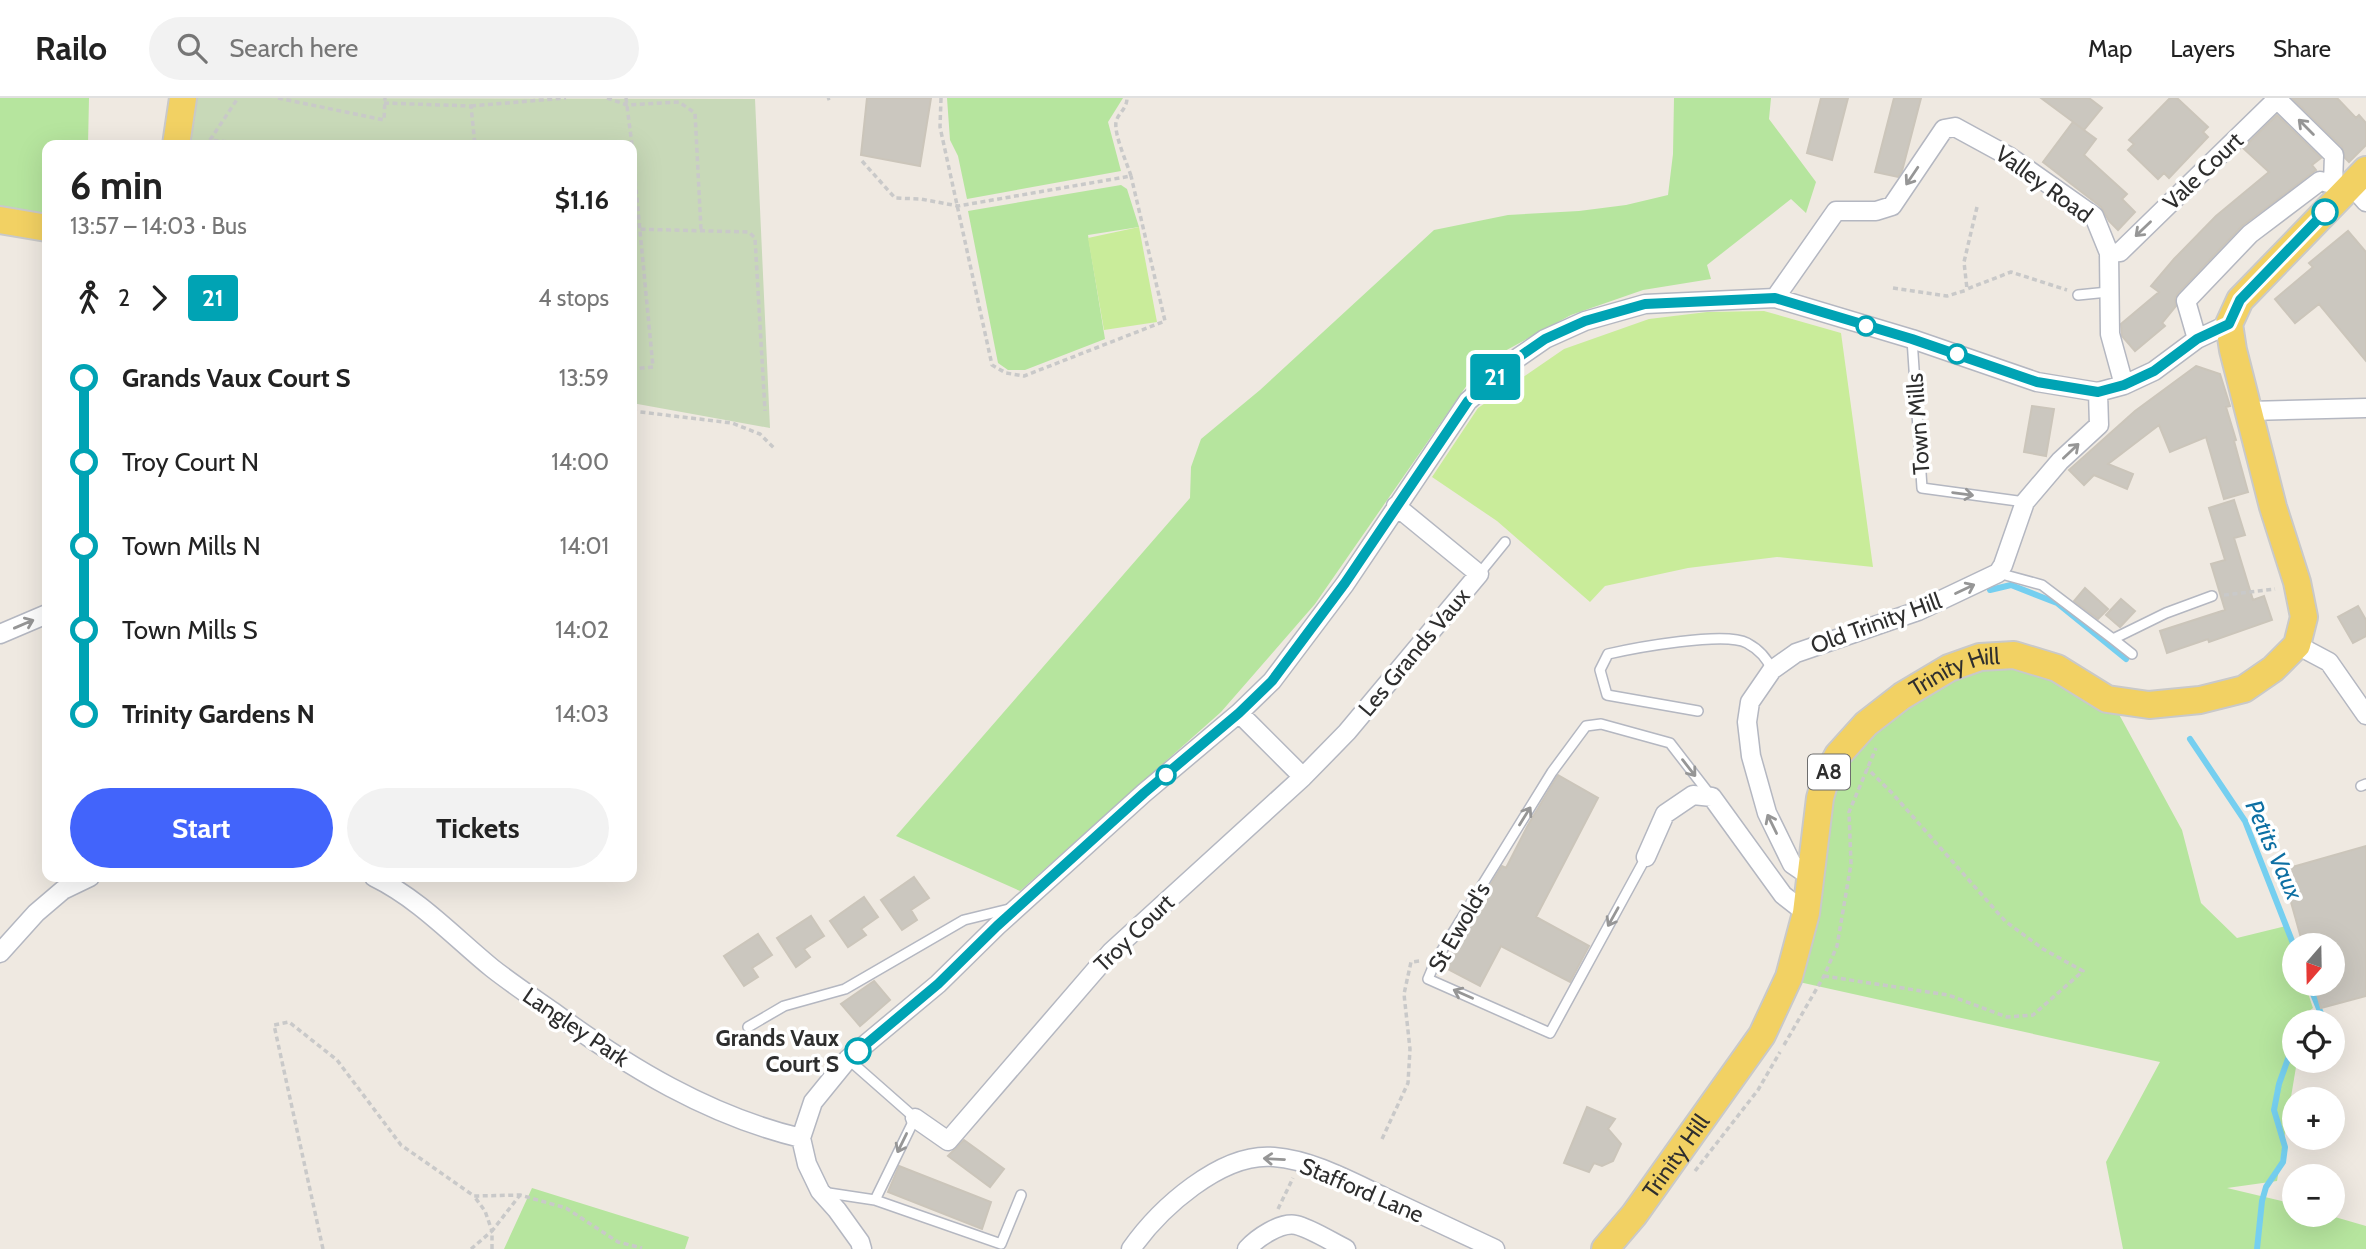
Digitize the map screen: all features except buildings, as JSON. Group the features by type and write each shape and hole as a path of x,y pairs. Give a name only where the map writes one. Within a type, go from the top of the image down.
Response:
{"main road":[{"path":"177,140 183,98"},
{"path":"2297,645 2304,617 2297,582 2273,507 2233,350 2229,324 2240,300 2352,187"},
{"path":"0,220 42,227"},
{"name":"Trinity Hill","path":"1605,1249 1634,1215 1762,1035 1789,977 1806,913 1820,798 1826,777 1838,755 1866,724 1902,696 1949,668 1980,657 2014,655 2057,668 2107,699 2149,705 2200,700 2244,689 2273,668 2297,645"}],"street":[{"name":"Vale Court","path":"2109,253 2120,252 2277,99 2334,155 2352,187"},
{"name":"Valley Road","path":"1775,298 1836,211 1876,211 1892,206 1944,129 1955,127 2010,157 2094,216 2109,253 2110,334 2124,385"},
{"path":"2197,339 2186,301 2250,234 2320,181 2352,187"},
{"path":"862,1249 837,1210 820,1191 807,1164 801,1138 813,1102 848,1059 938,984 1018,907 1272,681 1308,634 1468,401 1519,357 1545,339 1585,321 1645,304 1775,298 1912,339 2037,382 2098,392 2124,385 2154,371 2197,339 2229,324"},
{"path":"1998,573 2025,502 2060,461 2099,425 2098,392"},
{"path":"2249,411 2366,408"},
{"name":"Les Grands Vaux","path":"1303,776 1347,732 1479,575 1396,506"},
{"name":"Old Trinity Hill","path":"1811,877 1792,864 1767,813 1751,756 1747,722 1751,702 1772,670 1796,653 1918,611 1998,573"},
{"path":"0,634 42,616"},
{"path":"2297,645 2329,662 2366,715"},
{"path":"1239,713 1303,776"},
{"name":"Troy Court","path":"915,1118 948,1141 1111,953 1303,776"},
{"path":"1646,857 1665,814 1693,795 1712,797 1783,895 1806,913"},
{"path":"0,953 36,913 63,890 80,882"},
{"name":"Langley Park","path":"384,882 400,890 494,970 595,1043 666,1086 739,1119 801,1138"},
{"name":"Stafford Lane","path":"1131,1249 1172,1204 1202,1180 1240,1161 1272,1157 1301,1162 1357,1184 1495,1249"},
{"path":"1247,1249 1253,1242 1278,1228 1294,1225 1346,1249"}],"lane":[{"path":"2078,295 2109,292"},
{"name":"Town Mills","path":"1912,339 1922,488 2025,502"},
{"path":"1479,575 1505,542"},
{"path":"1998,573 2042,585 2132,653"},
{"path":"2113,639 2166,613 2212,596"},
{"path":"1698,711 1607,695 1600,670 1608,654 1722,638 1746,642 1767,657 1772,670"},
{"name":"St Ewold's","path":"1646,857 1550,1033 1428,979 1436,960 1552,772 1586,726 1601,724 1670,743 1712,797"},
{"path":"748,1027 784,1006 845,989 964,920 1018,907"},
{"path":"848,1059 915,1118 875,1200"},
{"path":"820,1191 875,1200 1001,1244 1021,1195"}],"path":[{"path":"211,140 238,98"},
{"path":"278,98 384,120 385,100 471,106 566,98"},
{"path":"607,98 627,105 679,102 695,113 701,230"},
{"path":"626,98 631,140"},
{"path":"941,98 940,127 992,366 1006,373 1024,376 1165,321 1131,176 1115,129 1116,119 1127,106 1127,98"},
{"path":"471,106 474,140"},
{"path":"862,161 895,198 921,199 958,206 1131,176"},
{"path":"637,192 653,367 637,369"},
{"path":"1967,289 1964,262 1977,207"},
{"path":"637,228 749,232 755,238 765,411"},
{"path":"1893,288 1947,296 2011,272 2078,295"},
{"path":"637,412 732,424 760,435 774,448"},
{"path":"2212,596 2267,591"},
{"path":"1867,768 2005,921 2043,949 2083,971 2033,1015 2007,1017 1948,995 1824,976 1837,946 1851,864 1849,812 1867,768 1878,744"},
{"path":"1382,1139 1408,1083 1410,1049 1404,994 1411,962 1436,960"},
{"path":"323,1249 274,1024 289,1022 337,1060 401,1145 474,1196 485,1211 492,1231 492,1249"},
{"path":"1278,1228 1278,1210 1301,1162"},
{"path":"474,1196 520,1195 566,1208 618,1242 642,1248"},
{"path":"471,1249 492,1231 520,1195"}],"green space":[{"path":"0,98 89,98 88,140 42,140 42,215 0,206"},
{"path":"194,98 755,99 770,428 637,404 637,140 187,140"},
{"path":"947,98 1123,98 1108,122 1121,171 967,199 958,156 950,140"},
{"path":"1674,98 1771,98 1769,119 1816,182 1806,213 1791,199 1707,265 1711,279 1643,290 1571,315 1503,352 1467,385 1315,604 1221,712 1020,891 896,836 1190,498 1191,467 1201,439 1260,390 1434,230 1508,215 1579,211 1626,205 1668,195 1673,154"},
{"path":"1121,185 1127,189 1139,227 1088,235 1105,339 1025,370 1008,370 998,363 968,211"},
{"path":"1139,227 1157,322 1104,330 1088,238"},
{"path":"1764,311 1841,333 1873,567 1777,557 1688,568 1605,586 1590,602 1497,521 1432,477 1478,408 1564,349 1649,319 1707,312"},
{"path":"1979,667 2013,667 2046,675 2115,707 2182,830 2201,903 2237,938 2286,926 2288,933 2282,933 2282,996 2309,996 2313,1008 2282,1010 2282,1073 2295,1073 2293,1087 2282,1087 2282,1150 2277,1181 2227,1188 2282,1201 2282,1227 2345,1227 2345,1220 2366,1226 2366,1249 2123,1249 2106,1162 2160,1062 1799,982 1832,782 1850,753 1921,695"},
{"path":"532,1188 689,1237 685,1249 504,1249"}],"waterway":[{"name":"Petits Vaux","path":"1990,590 2011,585 2057,603 2126,659"},
{"name":"Petits Vaux","path":"2190,739 2245,821 2289,933"},
{"name":"Petits Vaux","path":"2314,996 2320,1010"},
{"name":"Petits Vaux","path":"2257,1249 2266,1187 2283,1162 2285,1147 2274,1110 2283,1073"}],"bus line":[{"name":"21","path":"858,1051 938,984 997,926 1272,681 1345,583 1468,401 1519,357 1545,339 1585,321 1645,304 1775,298 1912,339 2037,382 2098,392 2124,385 2154,371 2197,339 2229,324 2240,300 2325,212"}],"place":[{"name":"Grands Vaux Court S","path":"858,1051"}]}
